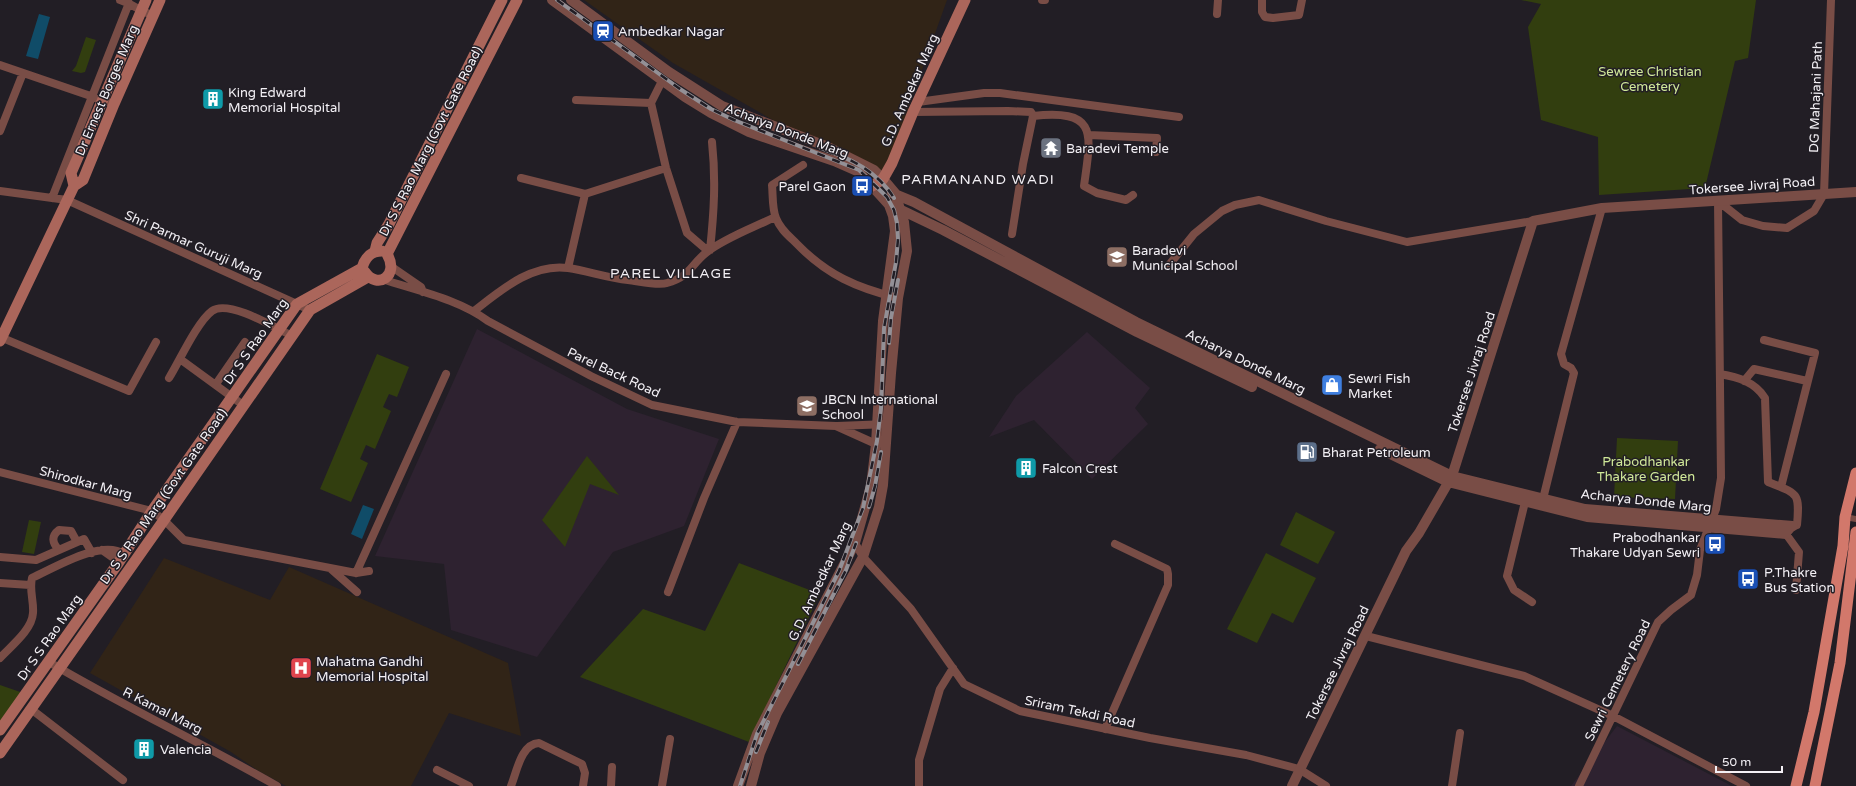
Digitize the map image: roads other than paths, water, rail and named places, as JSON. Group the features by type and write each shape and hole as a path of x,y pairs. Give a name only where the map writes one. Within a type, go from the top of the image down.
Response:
{"main road":[{"name":"Dr Ernest Borges Marg","path":"74,186 71,173 96,97 146,0"},
{"name":"Dr Ernest Borges Marg","path":"1,338 74,186 83,180 152,15 160,0"},
{"path":"375,251 377,243 392,217 502,0"},
{"name":"Dr S S Rao Marg (Govt Gate Road)","path":"392,267 387,254 517,0"},
{"name":"G.D. Ambekar Marg","path":"883,179 901,144 916,107 965,0"},
{"path":"875,189 883,179"},
{"path":"387,254 382,251 375,251 369,254 364,260 365,273 375,281 382,279 391,272 392,267"},
{"name":"Dr S S Rao Marg (Govt Gate Road)","path":"0,753 310,310 365,273"},
{"name":"Dr S S Rao Marg","path":"0,730 122,558 152,512 297,304 365,273"},
{"path":"1796,786 1814,712 1843,546 1850,518 1856,473"},
{"path":"1815,786 1840,663 1856,532"}],"street":[{"path":"120,0 129,3 140,11 152,15"},
{"name":"Acharya Donde Marg","path":"552,0 662,81 711,113 749,132 798,148 859,172 875,189 889,206 893,216 895,231 883,321 879,374"},
{"name":"Acharya Donde Marg","path":"571,0 669,72 722,106 803,137 862,164 883,179 895,193 955,223 1136,322 1349,430"},
{"path":"1217,14 1218,0"},
{"path":"1262,0 1262,12 1265,17 1273,18 1293,17 1299,15 1302,0"},
{"name":"DG Mahajani Path","path":"1824,194 1832,0"},
{"path":"52,198 96,97 129,3"},
{"path":"588,27 595,18"},
{"path":"642,65 648,56"},
{"path":"0,65 114,104"},
{"path":"0,131 23,73"},
{"path":"662,81 651,103 666,168 687,233 709,251"},
{"path":"916,107 984,93 1000,92 1179,116"},
{"path":"576,100 651,103"},
{"path":"916,107 1027,111 1033,116 1058,114 1072,116 1085,126 1088,135 1089,142 1084,186 1097,193 1126,200 1133,195"},
{"path":"1012,234 1023,164 1033,116"},
{"path":"1088,135 1157,138 1156,152"},
{"path":"798,148 803,137"},
{"path":"709,251 715,202 715,173 712,142"},
{"path":"802,165 772,185 775,217 783,230 813,261 854,285 898,298"},
{"path":"521,178 585,194 666,168"},
{"path":"875,189 895,193"},
{"name":"Shri Parmar Guruji Marg","path":"0,191 67,200 310,310"},
{"name":"Tokersee Jivraj Road","path":"1292,786 1406,551 1419,534 1450,479 1533,221 1602,208 1856,192"},
{"name":"Acharya Donde Marg","path":"895,193 900,209"},
{"path":"568,268 585,194"},
{"path":"1718,200 1742,220 1763,226 1787,228 1814,211 1824,194"},
{"path":"1170,265 1194,234 1222,211 1234,205 1259,200 1326,222 1407,242 1533,221"},
{"name":"Sewri Cemetery Road","path":"1578,786 1658,622 1691,595 1697,575 1700,550 1716,509 1721,478 1718,200"},
{"name":"Acharya Donde Marg","path":"889,206 900,209 1137,332 1349,430 1450,479 1525,502 1542,502"},
{"path":"1542,502 1574,373 1571,368 1564,364 1561,354 1602,208"},
{"path":"751,786 765,729 777,713 863,557 880,507 884,485 891,372 898,298 907,251 904,222 900,209"},
{"path":"474,311 503,289 538,270 568,268 622,279 666,284 681,278 709,251 725,241 775,217"},
{"name":"Parel Back Road","path":"392,267 421,287 423,292"},
{"name":"Parel Back Road","path":"382,279 474,311 488,321 591,376 652,405 737,422 836,426 876,444"},
{"path":"169,378 202,322 213,310 226,308 257,318 292,336"},
{"path":"1,338 129,391 156,342"},
{"path":"1764,340 1815,353 1781,488"},
{"path":"216,384 245,342"},
{"path":"180,359 243,405"},
{"path":"1744,380 1754,369 1807,381"},
{"path":"356,573 446,374"},
{"name":"G.D. Ambedkar Marg","path":"738,786 751,748 765,729 855,543 871,486 876,444 879,374"},
{"path":"1720,374 1744,380 1753,384 1761,391 1765,398 1768,482 1790,490 1797,496 1799,507 1795,526 1786,534 1799,552 1796,590"},
{"path":"668,592 704,498 737,422"},
{"path":"836,426 888,424"},
{"name":"Shirodkar Marg","path":"0,472 152,512 164,520 184,540 330,569 356,573 369,572"},
{"name":"Acharya Donde Marg","path":"1450,479 1542,502 1587,518 1711,524 1795,526"},
{"path":"1525,502 1507,576 1514,590 1532,602"},
{"name":"Acharya Donde Marg","path":"1711,524 1786,534"},
{"path":"59,550 54,544 53,537 54,533 59,530 71,531 77,542"},
{"path":"0,556 36,560 84,539 92,553"},
{"name":"Sriram Tekdi Road","path":"855,543 863,557 911,609 964,684 1020,711 1105,729 1246,755 1299,769 1326,786"},
{"path":"1105,729 1168,585 1167,568 1115,544"},
{"path":"0,658 24,633 33,614 30,585 32,578 81,555 102,550 122,558"},
{"path":"330,569 357,592"},
{"path":"0,583 30,585"},
{"path":"1366,636 1524,676 1613,716 1733,783 1746,786"},
{"name":"R Kamal Marg","path":"49,662 84,683 212,749 277,786"},
{"path":"919,786 919,760 940,690 953,668"},
{"path":"31,708 123,780"},
{"path":"1452,786 1460,733"},
{"path":"662,786 670,738"},
{"path":"511,786 525,750 532,743 539,743 582,764 585,773 582,786"},
{"path":"611,786 612,768"},
{"path":"437,770 469,786"}],"water":[{"path":"39,14 50,17 38,59 26,56"},
{"path":"363,505 374,509 362,539 351,534"}],"railway":[{"path":"557,0 680,89 711,109 734,120 859,170 887,197 894,210 898,239 896,262 884,328 881,408 877,441 863,508 839,571 757,734 740,786"},
{"path":"821,148 843,157 871,173 880,180 894,198"},
{"path":"889,343 891,318 898,280"},
{"path":"869,507 875,486 881,452"},
{"path":"798,664 846,570 856,543"},
{"path":"756,752 768,722"}],"place":[{"name":"Ambedkar Nagar","path":"603,31"},
{"name":"King Edward Memorial Hospital","path":"213,99"},
{"name":"Baradevi Temple","path":"1051,148"},
{"name":"Parel Gaon","path":"862,186"},
{"name":"Baradevi Municipal School","path":"1117,257"},
{"name":"Sewri Fish Market","path":"1332,385"},
{"name":"JBCN International School","path":"807,406"},
{"name":"Bharat Petroleum","path":"1307,452"},
{"name":"Falcon Crest","path":"1026,468"},
{"name":"Prabodhankar Thakare Udyan Sewri","path":"1715,544"},
{"name":"P.Thakre Bus Station","path":"1748,579"},
{"name":"Mahatma Gandhi Memorial Hospital","path":"301,668"},
{"name":"Valencia","path":"144,749"}],"district":[{"name":"PARMANAND WADI","path":"978,179"},
{"name":"PAREL VILLAGE","path":"671,273"}],"park label":[{"name":"Sewree Christian Cemetery","path":"1650,78"},
{"name":"Prabodhankar Thakare Garden","path":"1646,468"}]}
